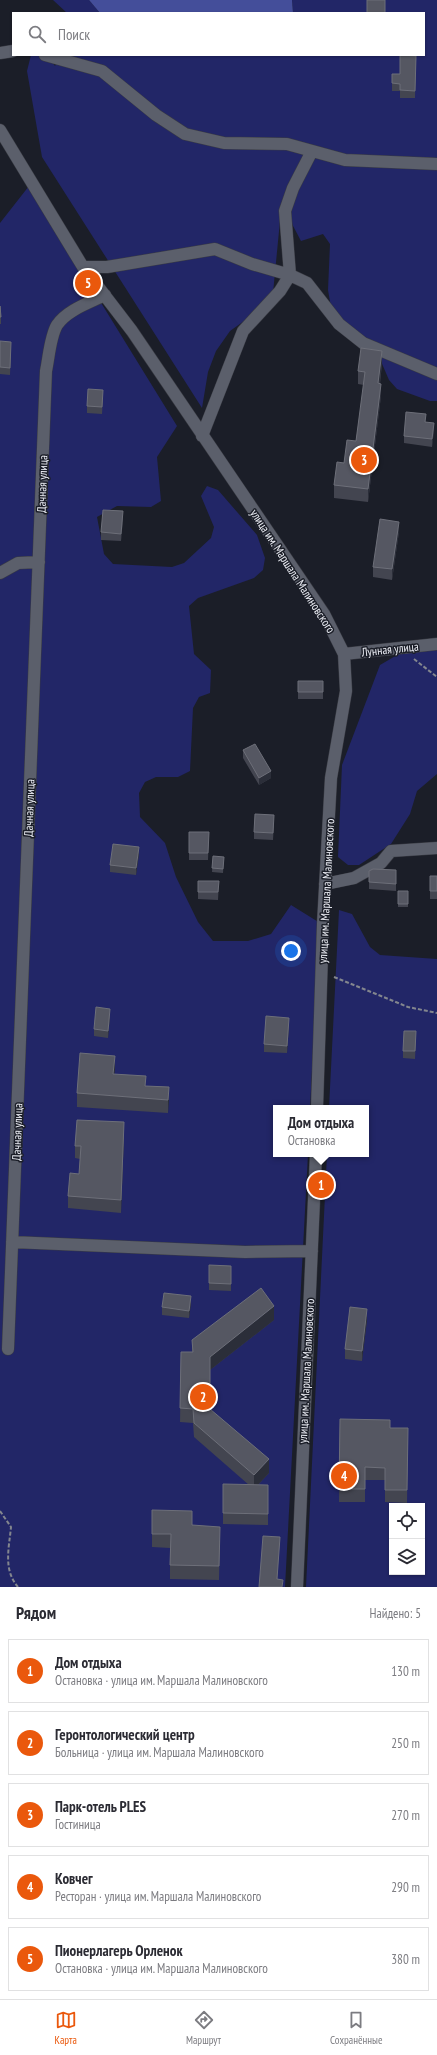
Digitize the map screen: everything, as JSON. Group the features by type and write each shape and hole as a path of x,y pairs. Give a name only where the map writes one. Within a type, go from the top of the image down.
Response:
{"street":[{"path":"0,53 12,51"},
{"path":"49,56 102,71 156,115 185,134 224,143 287,144 345,160 437,164"},
{"name":"улица им. Маршала Малиновского","path":"0,130 83,267 132,331 324,614 344,654 346,691 331,778 325,884 317,1105"},
{"path":"202,436 243,331 280,291 290,275 285,211 293,188 312,151"},
{"path":"83,267 107,267 216,250 252,264 290,275 307,283 339,324 363,343 437,374"},
{"name":"Дачная улица","path":"8,1349 46,371 51,343 57,325 71,312 104,295"},
{"path":"0,573 18,563 39,562"},
{"name":"Лунная улица","path":"344,654 437,644"},
{"path":"325,884 354,878 382,863 391,850 437,848"},
{"name":"улица им. Маршала Малиновского","path":"297,1587 316,1157"},
{"path":"12,1242 245,1252 312,1251"}],"path":[{"path":"404,648 404,651 437,677"},
{"path":"322,972 361,990 408,1007 437,1013"},
{"path":"0,1511 11,1527 7,1562 13,1581 18,1587"}],"shaded area":[{"path":"53,0 89,0 99,12 66,12"},
{"path":"292,0 437,0 437,401 430,401 397,389 389,380 380,359 332,313 328,290 330,244 323,234 301,241 291,222 280,221 273,293 258,311 230,331 216,351 208,372 202,408 42,157 27,71 31,56 48,56 55,66 60,56 425,56 425,12 293,12"},
{"path":"29,186 177,426 157,457 161,501 151,507 117,506 97,517 104,554 113,564 172,567 184,563 211,538 214,527 201,496 207,486 218,490 257,535 265,558 263,570 254,578 198,598 189,606 194,654 211,670 210,693 199,697 193,708 190,771 178,777 156,777 145,782 139,793 140,817 165,843 176,877 198,922 213,941 248,941 271,934 291,905 320,923 310,1105 273,1105 273,1157 308,1157 285,1587 0,1587 0,223"},
{"path":"437,650 437,774 417,791 410,814 391,844 359,865 348,865 338,857 342,765 380,665 404,651"},
{"path":"339,910 352,914 370,947 380,955 437,959 437,1587 306,1587 327,1157 369,1157 369,1105 329,1105"}],"water":[{"path":"89,0 292,0 293,12 99,12"}],"building":[{"path":"367,0 385,0 385,12 367,12"},
{"path":"400,56 416,56 415,91 400,90 400,84 392,83 392,74 400,74"},
{"path":"0,341 11,342 10,368 0,367"},
{"path":"361,348 382,351 378,383 381,384 368,489 334,485 337,462 344,463 347,440 356,441 365,372 358,371"},
{"path":"88,389 103,390 102,407 87,406"},
{"path":"406,412 426,414 425,422 434,423 432,439 404,436"},
{"path":"103,510 123,511 121,534 101,532"},
{"path":"380,519 399,522 392,569 373,567"},
{"path":"298,681 323,681 323,692 298,692"},
{"path":"255,744 271,771 259,778 243,750"},
{"path":"255,814 274,815 273,833 254,832"},
{"path":"189,832 209,832 208,853 189,853"},
{"path":"113,844 139,847 136,868 110,865"},
{"path":"213,856 224,857 223,869 212,868"},
{"path":"373,869 396,870 396,884 369,882 369,871"},
{"path":"430,876 437,876 437,891 430,891"},
{"path":"198,881 219,881 218,892 198,892"},
{"path":"398,891 408,891 408,904 398,904"},
{"path":"96,1007 110,1009 108,1031 94,1029"},
{"path":"266,1016 289,1018 287,1046 264,1044"},
{"path":"404,1031 416,1031 415,1051 403,1051"},
{"path":"80,1053 115,1056 113,1074 146,1076 145,1086 169,1087 168,1100 77,1093"},
{"path":"77,1120 124,1122 121,1200 68,1196 70,1173 79,1174 81,1146 75,1146"},
{"path":"209,1265 231,1266 231,1284 209,1283"},
{"path":"261,1288 274,1306 210,1357 210,1409 269,1459 254,1475 194,1423 193,1409 180,1408 181,1352 193,1352 192,1340"},
{"path":"164,1293 191,1296 189,1311 162,1307"},
{"path":"350,1307 367,1309 362,1351 345,1349"},
{"path":"340,1419 390,1420 390,1428 408,1428 407,1490 385,1490 385,1468 365,1467 365,1489 339,1489"},
{"path":"223,1484 268,1485 268,1514 223,1513"},
{"path":"152,1510 192,1511 192,1525 220,1527 219,1566 170,1565 171,1534 152,1534"},
{"path":"263,1536 280,1537 277,1579 283,1580 282,1587 259,1587"}],"place":[{"name":"Пионерлагерь Орленок","path":"88,283"},
{"name":"Парк-отель PLES","path":"364,460"},
{"name":"Дом отдыха","path":"321,1185"},
{"name":"Геронтологический центр","path":"203,1397"},
{"name":"Ковчег","path":"344,1476"}]}
